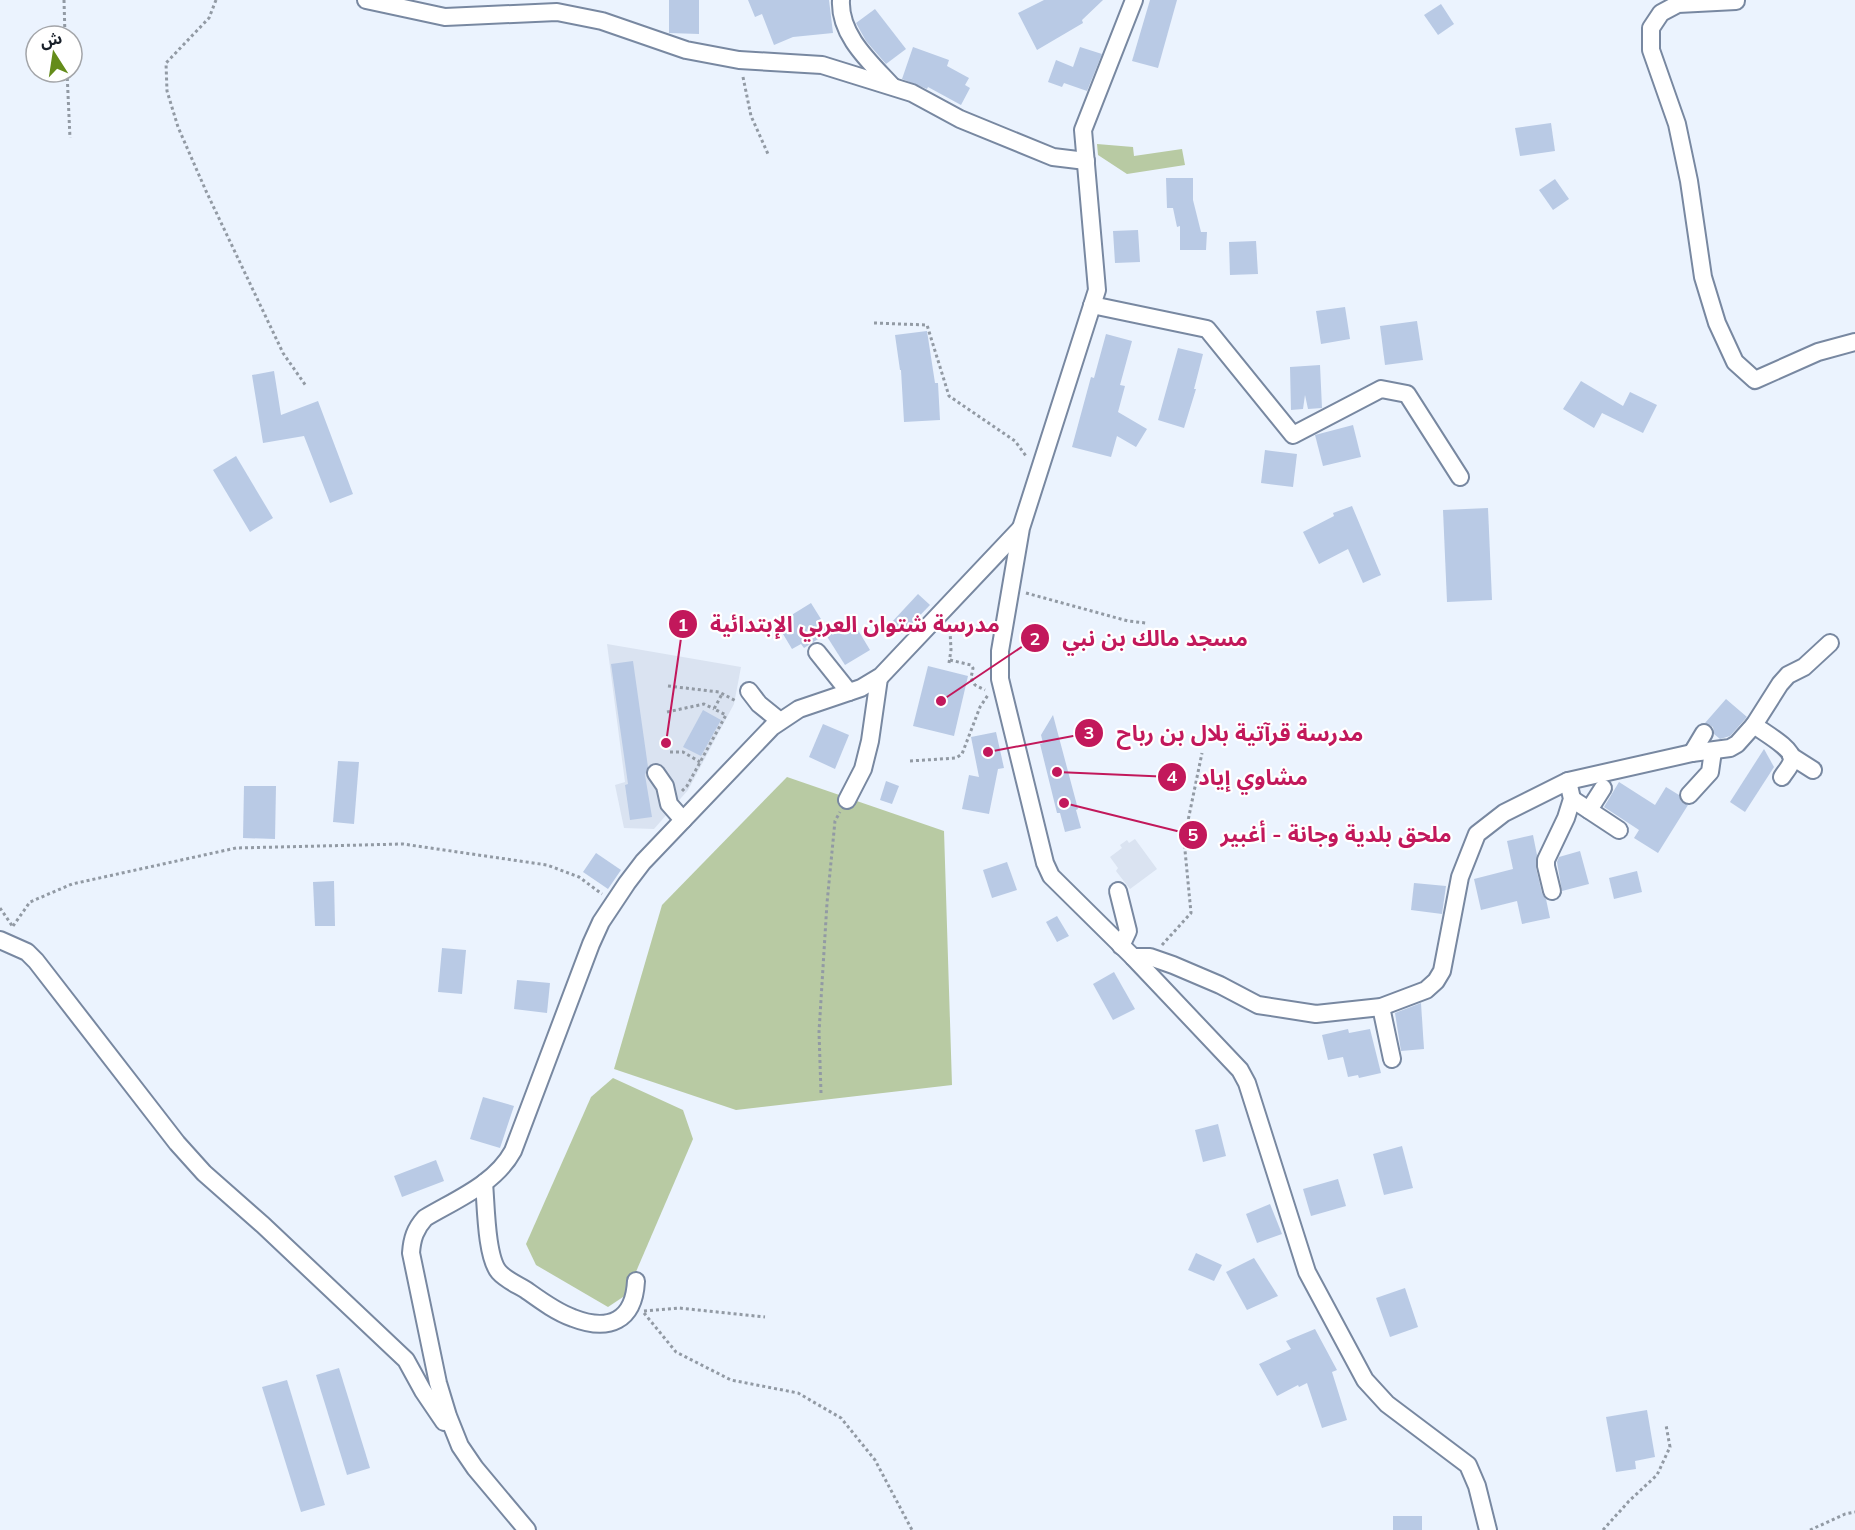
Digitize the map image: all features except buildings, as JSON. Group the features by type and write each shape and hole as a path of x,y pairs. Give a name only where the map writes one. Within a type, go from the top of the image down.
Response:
{"street":[{"path":"366,0 445,17 557,12 602,21 686,50 740,60 822,65 912,93 960,119 1053,157 1086,161"},
{"path":"841,0 840,11 849,34 892,86"},
{"path":"1134,0 1083,130 1097,291 1021,528 1000,651 1000,679 1045,863 1051,876 1240,1070 1247,1083 1307,1272 1365,1380 1387,1404 1468,1465 1478,1486 1488,1530"},
{"path":"1736,1 1678,4 1661,13 1651,28 1652,50 1677,124 1689,181 1702,277 1717,323 1735,362 1755,380 1818,352 1855,342"},
{"path":"1092,305 1207,329 1293,435 1381,389 1407,394 1460,477"},
{"path":"460,1446 438,1383 411,1247 417,1227 425,1218 484,1183 498,1173 506,1163 513,1151 591,944 613,902 643,862 761,737 799,709 861,688 879,678 1021,528"},
{"path":"1127,952 1173,964 1258,1005 1316,1014 1381,1007 1426,990 1436,981 1442,971 1460,877 1477,834 1504,813 1569,781 1692,753 1730,748 1737,744 1754,725 1788,675 1804,667 1830,643"},
{"path":"817,652 849,692"},
{"path":"847,800 863,769 870,741 879,678"},
{"path":"745,697 759,704 780,721"},
{"path":"1754,725 1787,748 1792,761 1782,777"},
{"path":"1692,753 1704,733"},
{"path":"1689,795 1710,772 1713,751"},
{"path":"1791,756 1813,770"},
{"path":"656,773 664,786 669,804 683,820"},
{"path":"1552,891 1546,860 1566,818 1572,799 1569,781"},
{"path":"1589,810 1603,788"},
{"path":"1572,799 1618,830"},
{"path":"1118,891 1128,931 1127,952"},
{"path":"0,940 27,952 36,961 177,1143 204,1173 406,1360 423,1391 475,1468 527,1530"},
{"path":"1381,1007 1392,1059"},
{"path":"484,1183 490,1254 499,1272 543,1302 572,1318 598,1325 635,1312 636,1281"}],"path":[{"path":"64,0 65,24"},
{"path":"216,0 208,18 165,63 167,91 178,127 206,191 282,353 306,386"},
{"path":"740,60 751,116 768,154"},
{"path":"68,84 70,138"},
{"path":"874,323 927,325 949,396 1015,441 1039,471"},
{"path":"1010,588 1128,621 1146,622"},
{"path":"910,760 956,758 962,754 980,707 989,693 975,685 971,678 973,668 971,665 949,662 950,630"},
{"path":"668,686 711,690 745,697"},
{"path":"714,709 722,694"},
{"path":"667,712 704,704 726,715 687,786 669,804"},
{"path":"670,752 683,752 700,762"},
{"path":"1150,957 1191,913 1184,840 1202,753"},
{"path":"821,1093 819,1032 827,903 835,821 847,800"},
{"path":"13,926 30,902 72,884 236,848 403,844 547,865 579,877 613,902"},
{"path":"635,1312 679,1308 765,1317"},
{"path":"635,1312 676,1352 732,1380 798,1393 841,1418 874,1460 912,1530"},
{"path":"1604,1530 1629,1501 1657,1475 1670,1447 1666,1425"},
{"path":"1810,1530 1845,1514 1855,1512"}],"shaded area":[{"path":"607,644 741,667 734,704 688,790 654,829 624,828 615,785 625,782"},
{"path":"1135,839 1157,869 1130,889 1116,871 1118,868 1110,857 1122,848 1120,845 1127,840 1129,843"}],"green space":[{"path":"1097,144 1133,147 1134,156 1182,149 1185,165 1127,174 1098,155"},
{"path":"787,777 944,831 952,1085 736,1110 614,1069 662,905"},
{"path":"613,1078 683,1110 693,1139 626,1295 608,1307 536,1265 526,1244 591,1097"}],"place":[{"name":"مسجد مالك بن نبي","path":"941,701"},
{"name":"مدرسة شتوان العربي الإبتدائية","path":"666,743"},
{"name":"مدرسة قرآتية بلال بن رباح","path":"988,752"},
{"name":"مشاوي إياد","path":"1057,772"},
{"name":"ملحق بلدية وجانة - أغبير","path":"1064,803"}]}
